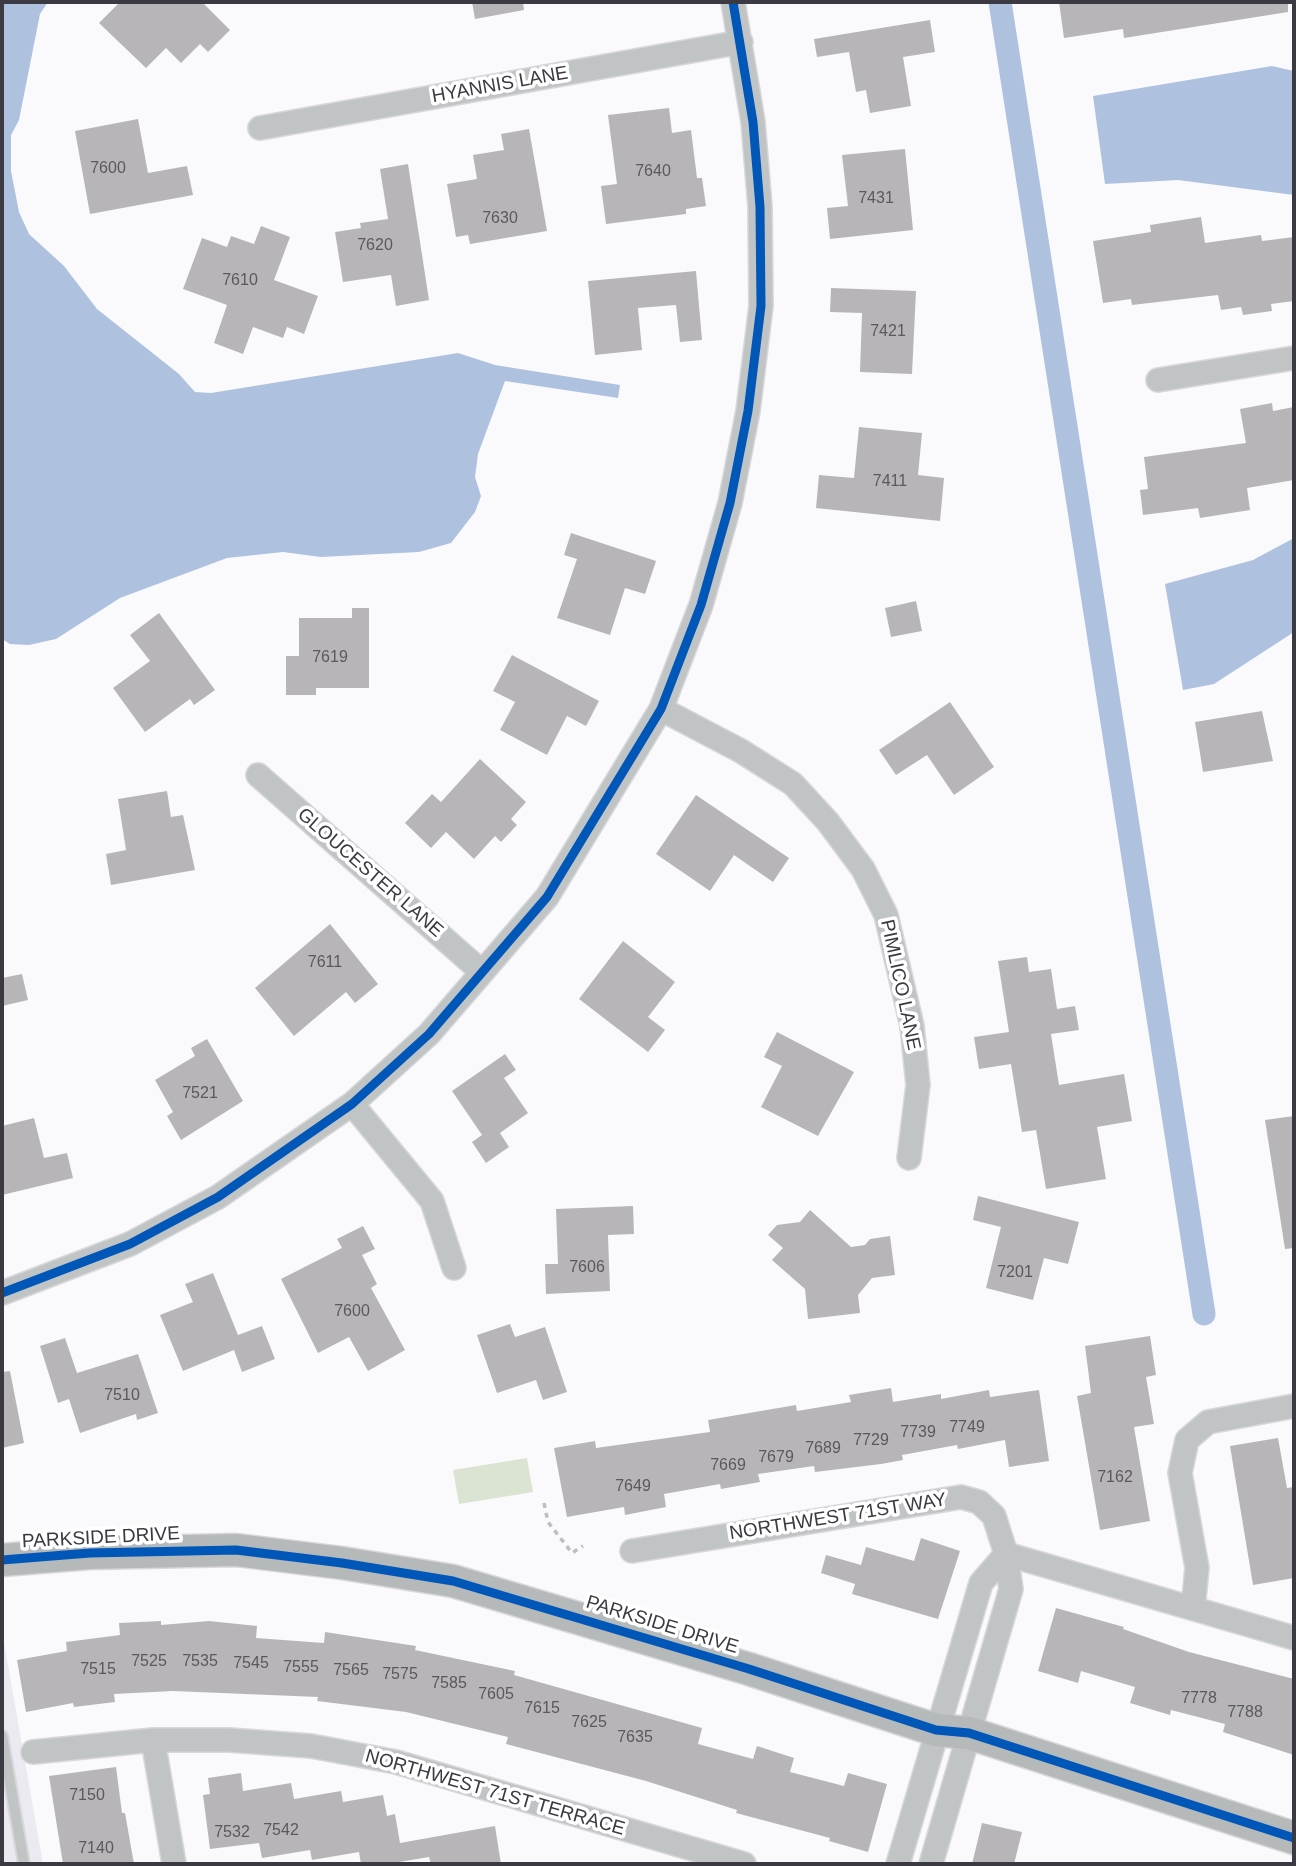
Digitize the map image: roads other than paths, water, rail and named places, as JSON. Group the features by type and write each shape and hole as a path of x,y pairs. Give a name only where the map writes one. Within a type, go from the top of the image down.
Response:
{"street":[{"path":"2,1293 130,1244 207,1203 352,1104 429,1034 547,897 661,709 701,605 730,503 751,385 761,306 760,207 753,122 733,2"},
{"name":"HYANNIS LANE","path":"260,128 741,42"},
{"path":"1158,380 1294,358"},
{"name":"PIMLICO LANE","path":"661,709 741,751 793,784 828,821 863,869 886,915 912,1026 918,1085 909,1158"},
{"name":"GLOUCESTER LANE","path":"258,775 482,972"},
{"path":"352,1104 432,1201 454,1268"},
{"path":"1193,1608 1197,1568 1180,1473 1187,1440 1208,1422 1294,1406"},
{"name":"NORTHWEST 71ST WAY","path":"632,1551 961,1497 979,1502 994,1516 1006,1554 1011,1589 932,1861"},
{"name":"PARKSIDE DRIVE","path":"2,1562 90,1553 236,1550 342,1563 453,1581 749,1669 936,1730 969,1732 1294,1838"},
{"path":"932,1861 900,1856 981,1583 1006,1554 1294,1638"},
{"path":"975,1602 1004,1611"},
{"path":"153,1740 174,1864"},
{"name":"NORTHWEST 71ST TERRACE","path":"33,1752 153,1740 229,1740 312,1746 396,1762 744,1864"}],"lane":[{"path":"2,1737 24,1864"}],"water":[{"path":"2,2 48,2 40,14 19,120 11,135 11,171 19,212 29,234 64,266 97,309 179,374 195,392 211,393 458,353 495,365 620,385 618,398 505,381 478,454 475,477 481,496 475,512 451,543 419,552 321,557 283,552 227,558 120,598 56,639 29,645 10,644 2,639"},
{"path":"1272,66 1294,71 1294,195 1178,180 1105,184 1093,96"},
{"path":"1294,538 1294,632 1214,684 1183,690 1165,584 1253,560"}],"waterway":[{"path":"1000,2 1204,1314"}]}
